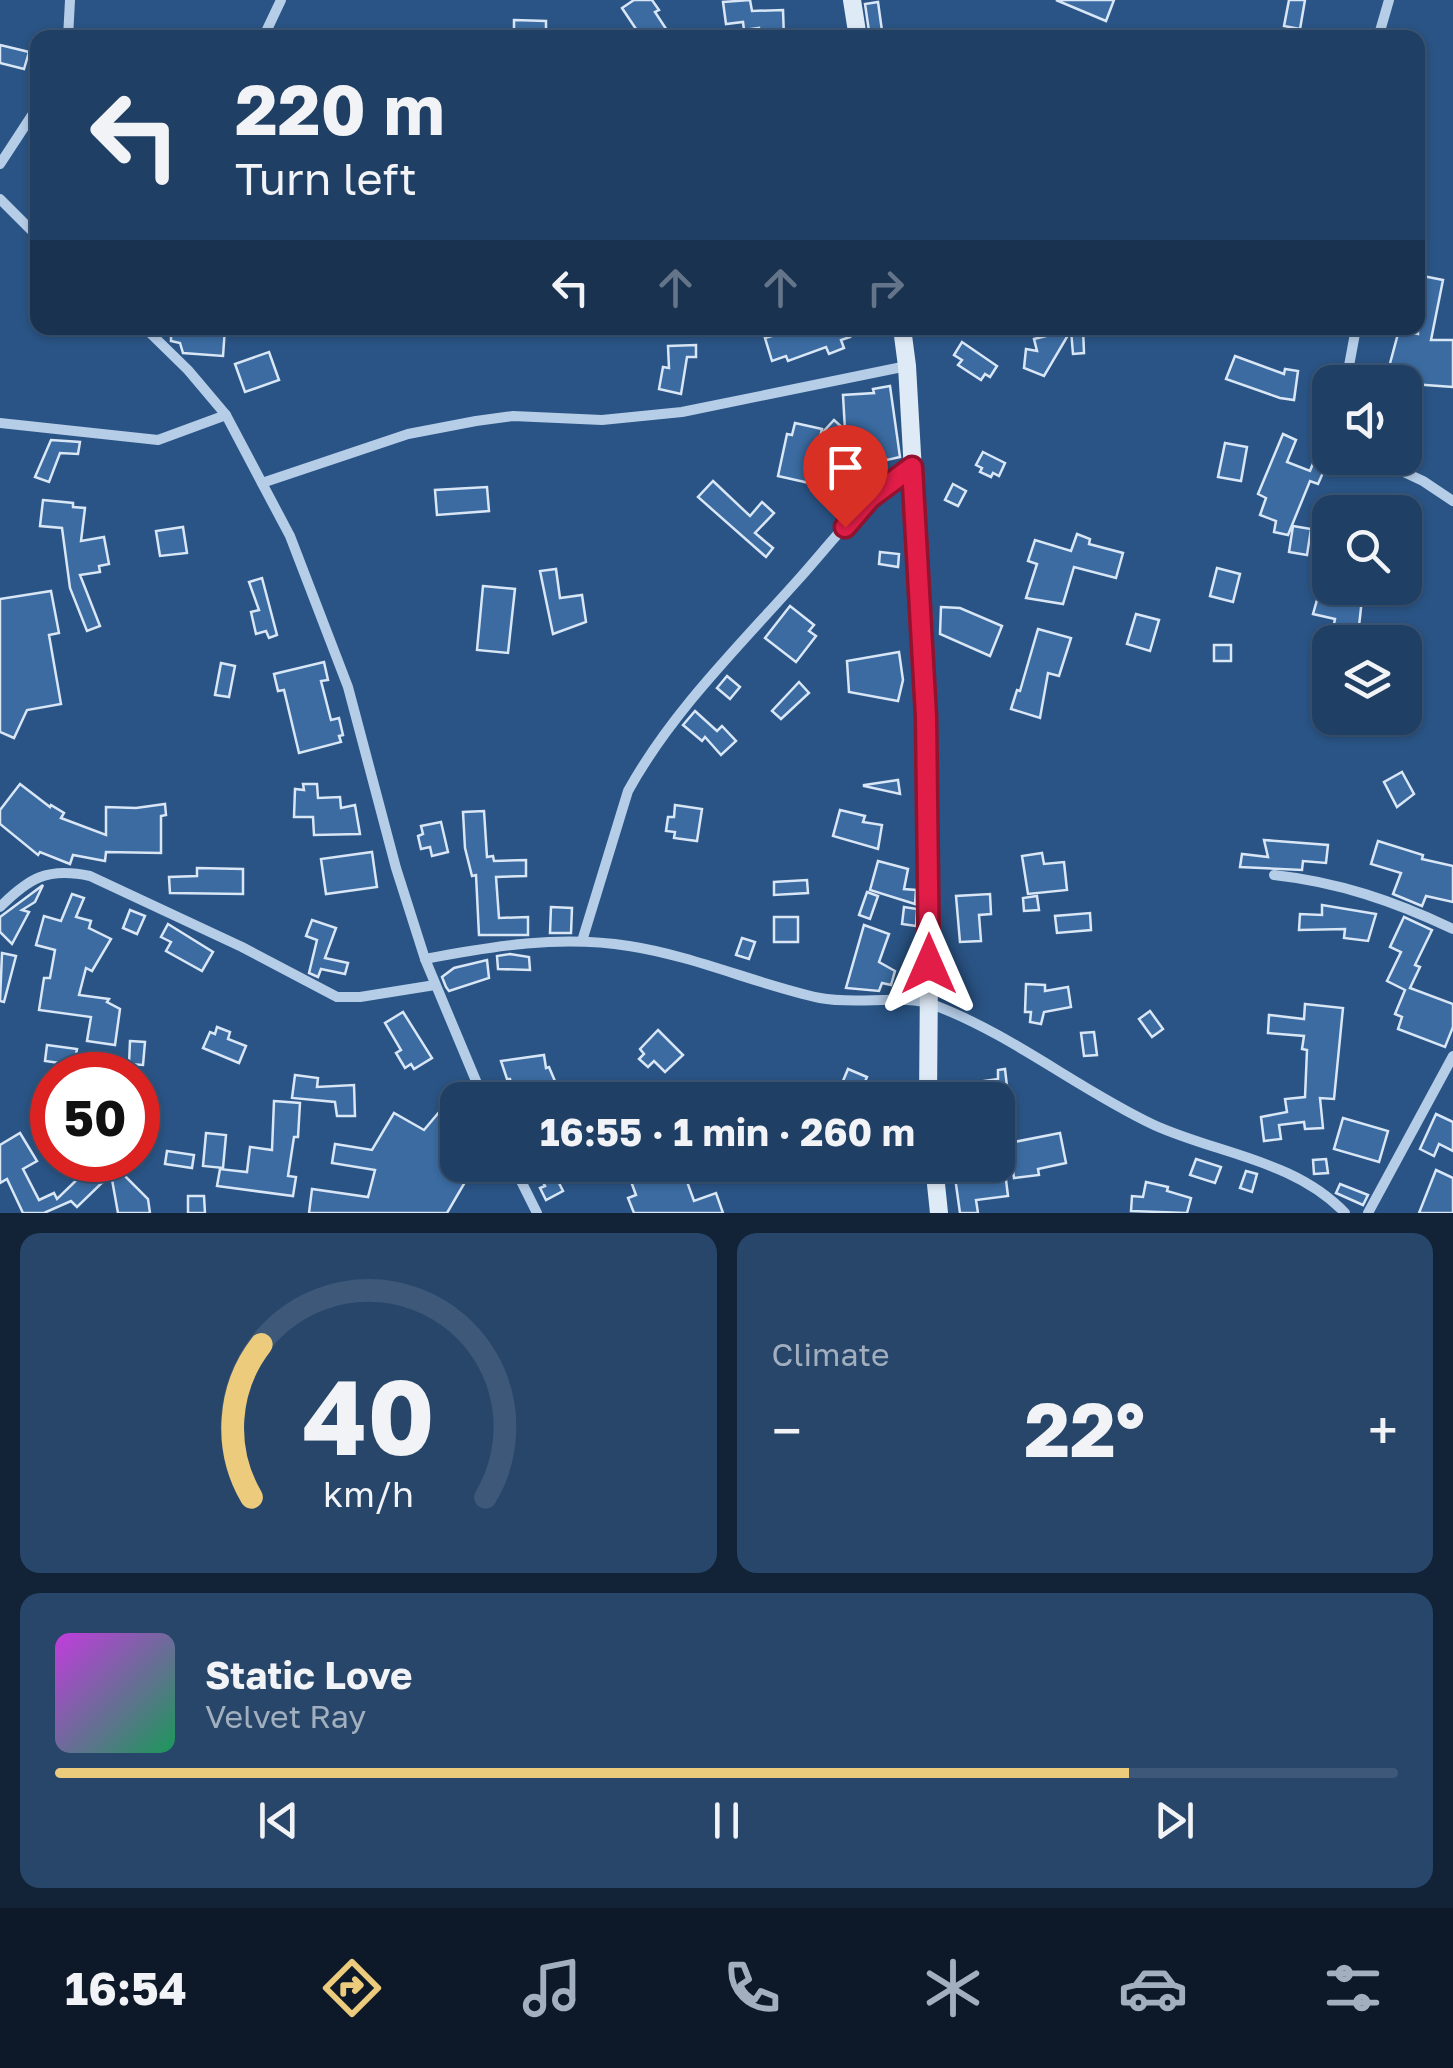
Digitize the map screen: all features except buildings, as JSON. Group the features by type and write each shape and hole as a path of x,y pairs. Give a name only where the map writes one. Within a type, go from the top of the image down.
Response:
{"main road":[{"path":"852,0 857,30"},
{"path":"903,335 929,812 928,1082"},
{"path":"936,1182 939,1213"}],"street":[{"path":"68,30 70,0"},
{"path":"267,30 282,0"},
{"path":"1380,30 1388,0"},
{"path":"0,164 30,118"},
{"path":"0,199 30,228"},
{"path":"152,335 226,416 290,536 348,687 396,868 426,959 476,1082"},
{"path":"1349,365 1355,335"},
{"path":"262,483 408,434 476,421 513,416 602,420 682,412 907,366"},
{"path":"0,423 158,440 226,416"},
{"path":"582,941 628,791 640,769 724,663 870,498 912,467"},
{"path":"1411,475 1453,501"},
{"path":"0,906 24,883 76,873 178,916 337,997 435,985"},
{"path":"1274,875 1348,887 1453,929"},
{"path":"426,959 508,943 582,941 679,957 822,998 928,1003 980,1025 1156,1125 1295,1175 1328,1195 1345,1213"},
{"path":"1368,1213 1453,1056"},
{"path":"522,1182 537,1213"}],"route":[{"path":"845,527 870,498 912,467 926,716 929,964"}]}
